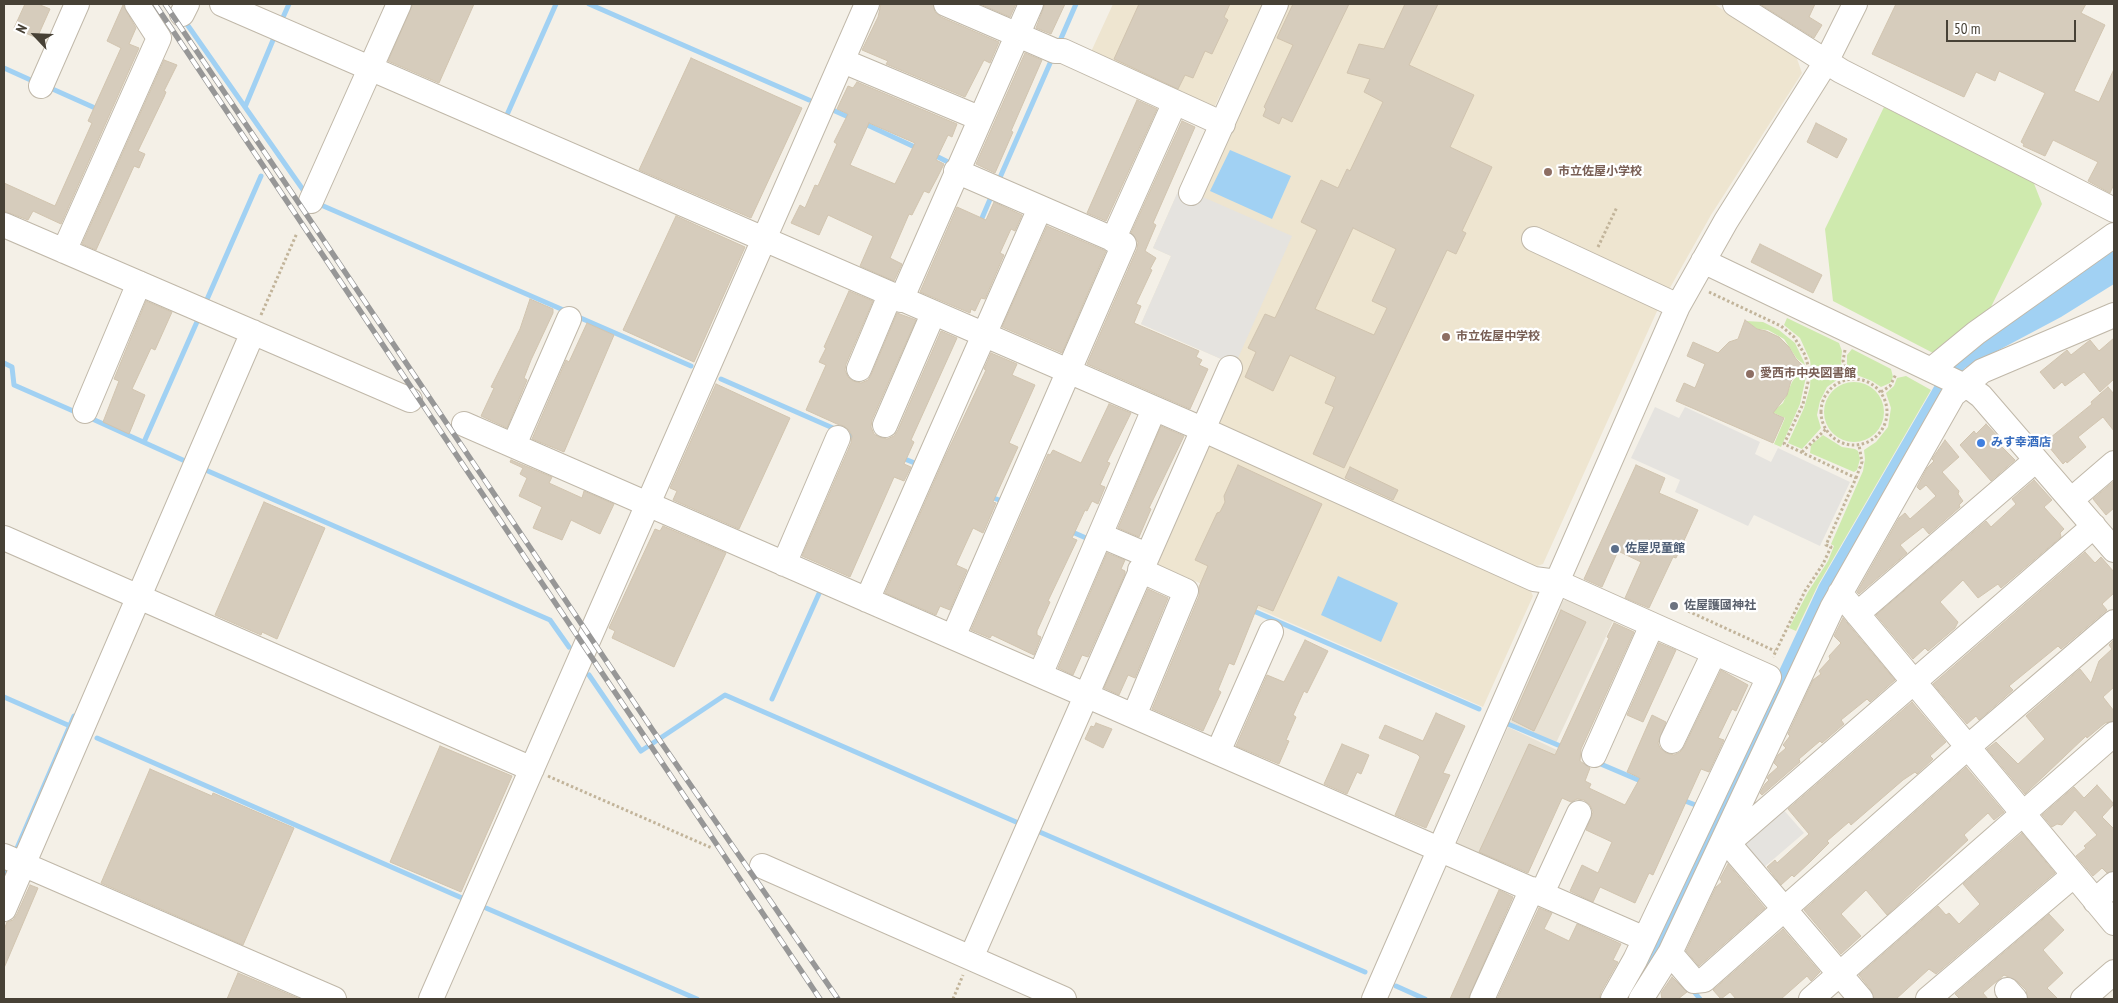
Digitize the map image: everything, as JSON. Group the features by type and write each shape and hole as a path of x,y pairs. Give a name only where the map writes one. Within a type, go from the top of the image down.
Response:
{"street":[{"path":"41,86 77,4"},
{"path":"64,251 159,38 137,4"},
{"path":"222,4 1202,430 1534,579 1557,582 1769,677 1644,939 1613,999"},
{"path":"311,201 399,4"},
{"path":"431,999 867,4"},
{"path":"946,4 1055,51 1063,51 1223,124"},
{"path":"859,369 896,297 956,171 1031,4"},
{"path":"1191,193 1276,4"},
{"path":"1735,4 1826,62 2114,210"},
{"path":"1374,999 1678,306 1726,221 1826,62 1855,4"},
{"path":"843,60 979,118"},
{"path":"1113,240 1175,102"},
{"path":"953,637 1124,244 956,171"},
{"path":"867,600 1040,208"},
{"path":"4,225 410,400"},
{"path":"1947,377 1976,333 2114,235"},
{"path":"1534,239 1678,306"},
{"path":"1703,261 1947,377 1981,396 2114,550"},
{"path":"84,411 139,283"},
{"path":"885,425 933,314"},
{"path":"1947,377 1982,371 2114,315"},
{"path":"514,445 569,319"},
{"path":"4,909 13,860 139,598 253,332"},
{"path":"971,958 1230,368"},
{"path":"1641,999 1670,953 1726,842 1801,672 1840,593 1932,428 1953,395 1947,377"},
{"path":"1040,675 1154,409"},
{"path":"464,424 1644,939"},
{"path":"784,564 838,438"},
{"path":"1857,614 2036,460"},
{"path":"2071,500 2114,463"},
{"path":"1726,842 2094,526"},
{"path":"1100,535 1186,591 1134,716"},
{"path":"4,538 532,769"},
{"path":"1840,593 2114,923"},
{"path":"1670,953 1694,981 1704,980 1968,747 2114,622"},
{"path":"1594,754 1652,625"},
{"path":"1218,752 1272,646"},
{"path":"1672,741 1714,653"},
{"path":"1810,999 2114,734"},
{"path":"1482,999 1486,972 1537,891 1579,813"},
{"path":"1726,842 1861,999"},
{"path":"13,860 334,999"},
{"path":"762,866 1064,999"},
{"path":"1928,999 2074,875"},
{"path":"2096,901 2114,884"},
{"path":"2083,999 2112,979"}],"path":[{"path":"1590,265 1617,206"},
{"path":"253,332 297,233"},
{"path":"1706,291 1781,326 1799,342 1809,369 1808,382 1803,404 1784,444 1856,478"},
{"path":"1848,343 1844,361 1848,378"},
{"path":"1881,392 1890,386 1899,368"},
{"path":"1848,378 1860,379 1870,383 1881,392 1887,409 1886,420 1882,430 1874,438 1859,445 1843,443 1833,437 1826,429 1822,414 1824,398 1830,389 1848,378"},
{"path":"1802,452 1826,429"},
{"path":"1688,611 1775,651 1805,591 1824,564 1831,547 1826,545 1862,462 1859,445"},
{"path":"532,769 712,848"},
{"path":"952,999 971,958"}],"shaded area":[{"path":"1113,4 1262,4 1215,106 1209,108 1090,54"},
{"path":"1284,4 1714,4 1796,56 1802,73 1711,215 1658,309 1543,564 1531,568 1217,431 1237,366 1141,324 1171,256 1153,248 1207,126"},
{"path":"1180,187 1292,236 1235,365 1141,324 1171,256 1153,248"},
{"path":"1655,407 1679,418 1685,407 1760,442 1755,454 1771,462 1778,448 1850,482 1820,546 1754,515 1748,526 1675,492 1680,480 1631,458"},
{"path":"1206,443 1528,585 1533,596 1483,707 1149,561"},
{"path":"1570,598 1615,617 1556,743 1510,722 1563,601"},
{"path":"1508,727 1557,750 1502,869 1458,850 1457,843"},
{"path":"1781,807 1804,833 1762,869 1742,841"}],"green space":[{"path":"1884,107 2033,181 2042,204 1987,315 1935,354 1833,301 1825,229"},
{"path":"1787,318 1839,343 1842,351 1843,373 1841,377 1827,387 1820,401 1817,415 1821,428 1802,449 1788,443 1804,408 1810,387 1811,368 1810,360 1800,338 1784,325"},
{"path":"1746,321 1763,322 1779,330 1795,343 1805,365 1797,359 1784,339 1768,330 1757,329"},
{"path":"1852,349 1891,369 1893,377 1890,383 1881,387 1872,381 1849,372 1847,355"},
{"path":"1805,365 1806,377 1800,404 1781,447 1774,444 1785,418 1772,412 1783,403 1792,382"},
{"path":"1906,376 1931,390 1818,585 1796,631 1789,628 1808,592 1828,561 1834,546 1831,544 1863,471 1864,450 1876,442 1888,427 1891,408 1886,393 1894,386 1897,378"},
{"path":"1854,382 1871,387 1879,395 1884,412 1879,429 1871,437 1854,442 1837,437 1829,429 1824,412 1829,395 1837,387"},
{"path":"1823,435 1842,447 1858,451 1860,459 1857,470 1854,472 1810,453 1811,445"}],"water":[{"path":"1230,150 1291,176 1272,219 1210,191"},
{"path":"2114,248 2114,284 2061,317 1965,368 1944,394 1655,958 1628,999 1621,999 1639,971 1819,585 1943,371"},
{"path":"1338,576 1398,603 1381,642 1321,615"}],"building":[{"path":"25,4 38,4 50,9 37,38 14,28"},
{"path":"413,4 474,4 439,83 388,61"},
{"path":"881,4 933,4 935,12 941,17 999,42 990,63 984,60 965,97 886,64 888,61 862,50 878,17"},
{"path":"980,4 1016,4 1010,17"},
{"path":"1045,4 1065,4 1051,34 1036,28"},
{"path":"1139,4 1230,4 1224,17 1228,20 1212,54 1205,51 1193,78 1185,75 1178,89 1114,59"},
{"path":"1293,4 1349,4 1292,122 1282,117 1279,124 1263,116 1266,109 1264,107 1293,45 1277,38"},
{"path":"1405,4 1438,4 1409,65 1474,95 1450,147 1492,167 1462,231 1466,233 1456,254 1447,250 1344,468 1313,454 1334,407 1325,403 1336,377 1290,355 1273,391 1245,377 1256,352 1248,348 1265,314 1275,318 1317,230 1301,222 1321,180 1338,188 1347,169 1350,171 1383,102 1364,92 1370,79 1347,73 1359,44 1384,49","holes":["1353,228 1396,249 1372,301 1387,308 1374,335 1315,309"]},
{"path":"1760,4 1815,4 1809,17 1822,25 1814,38"},
{"path":"1896,4 2086,4 2081,13 2105,25 2074,91 2099,102 2114,69 2114,184 2110,193 2088,181 2098,162 2053,140 2045,156 2023,146 2024,144 2021,142 2045,93 1999,71 1995,81 1976,72 1964,97 1872,54"},
{"path":"123,5 136,28 129,44 139,48 61,224 33,211 28,220 4,211 4,183 55,206 92,123 88,121 121,48 107,41"},
{"path":"1025,53 1042,60 995,173 976,164"},
{"path":"691,58 802,108 751,218 639,170"},
{"path":"164,60 177,65 138,151 145,154 139,168 134,166 96,250 82,244"},
{"path":"857,82 957,124 952,137 948,135 936,160 944,164 929,193 924,191 912,215 909,214 890,258 902,264 894,281 860,266 873,236 828,215 819,235 791,223 800,205 805,208 815,185 818,186 837,144 834,142 848,114 837,109 848,86 853,88","holes":["869,123 915,143 895,184 850,165"]},
{"path":"1137,100 1157,109 1106,221 1087,213"},
{"path":"1182,121 1195,127 1153,223 1156,225 1145,251 1156,258 1136,304 1141,306 1134,323 1199,351 1196,357 1202,360 1199,365 1208,369 1190,409 1087,364 1137,249 1138,242 1131,233"},
{"path":"1816,123 1847,139 1837,158 1807,142"},
{"path":"994,202 1022,215 1015,231 1011,229 1000,253 1004,255 985,299 981,298 975,311 971,309 970,313 920,292 957,207 986,220"},
{"path":"676,216 745,247 694,362 623,330"},
{"path":"1047,226 1106,251 1062,353 1002,327"},
{"path":"1760,244 1822,275 1813,293 1751,262"},
{"path":"849,291 873,301 846,364 845,370 848,377 853,381 861,383 868,380 897,313 916,320 872,420 871,427 874,434 879,437 887,439 894,436 898,430 941,331 957,338 911,440 914,442 904,464 911,467 904,481 894,477 850,577 802,556 851,443 852,436 844,426 806,410 826,365 819,362 826,348 824,347"},
{"path":"530,299 553,309 553,313 531,360 524,378 527,380 507,428 481,416 494,388 491,387 520,329"},
{"path":"146,301 172,312 155,350 151,348 132,389 145,395 129,434 103,422 119,381 114,379"},
{"path":"1745,320 1757,329 1779,337 1803,366 1791,381 1787,395 1773,413 1784,418 1773,443 1676,401 1684,383 1695,388 1705,364 1687,356 1693,342 1718,353 1729,342 1738,339"},
{"path":"587,323 614,335 564,452 532,439 566,360 569,362"},
{"path":"2114,338 2114,379 2100,392 2084,372 2065,386 2062,382 2054,389 2040,372 2067,350 2071,355 2090,340 2099,351"},
{"path":"991,353 1017,364 1012,375 1035,385 1009,443 1018,447 993,502 996,503 983,533 973,528 956,565 967,570 950,610 940,606 936,615 885,593 986,370 984,369"},
{"path":"716,384 790,418 739,529 673,500 677,491 670,488"},
{"path":"2108,387 2114,394 2114,431 2103,417 2078,437 2086,447 2067,463 2066,461 2063,464 2045,442 2092,404 2091,402"},
{"path":"1109,404 1131,413 1107,462 1110,463 1100,485 1105,487 1098,504 1092,501 1087,511 1085,510 1072,538 1077,540 1048,601 1050,602 1037,631 1037,635 1041,637 1034,655 992,635 990,638 971,630 1048,454 1050,455 1053,450 1081,463"},
{"path":"1986,424 2003,442 2000,445 2015,460 1991,481 1960,445 1974,431 1976,434"},
{"path":"1161,426 1184,436 1149,508 1151,509 1139,537 1118,528"},
{"path":"1945,440 1959,457 1942,472 1959,491 1958,494 1963,501 1959,505 1960,507 1929,534 1923,527 1900,545 1907,553 1859,594 1857,592 1899,518 1905,513 1910,519 1936,496 1926,485 1920,490 1917,487"},
{"path":"511,460 552,477 549,483 582,498 584,491 614,504 600,534 571,520 562,540 533,528 542,507 519,496 527,478 520,474 523,468 510,462"},
{"path":"1238,465 1322,504 1273,611 1258,605 1234,665 1229,663 1218,690 1221,692 1203,731 1152,709 1199,596 1199,587 1208,566 1195,560 1217,513 1220,512 1225,502 1224,496"},
{"path":"1636,465 1665,478 1659,493 1698,510 1676,558 1673,557 1649,608 1625,598 1641,562 1618,551 1602,587 1584,579"},
{"path":"1350,467 1398,490 1393,500 1345,478"},
{"path":"2034,480 2052,500 2044,507 2064,529 2060,533 2061,537 2001,588 1998,584 1978,598 1963,580 1940,602 1958,622 1955,628 1928,651 1925,648 1913,659 1876,615 1986,521 1991,527 2016,504 2012,499"},
{"path":"2114,481 2114,508 2106,515 2093,499"},
{"path":"264,502 325,528 277,639 262,632 261,635 215,615"},
{"path":"663,526 726,553 674,667 612,638 615,631 609,628 655,529 660,531"},
{"path":"2085,552 2095,563 2101,557 2114,572 2114,593 2102,604 2107,610 2061,649 2058,646 2009,686 2013,690 1979,720 1976,716 1967,724 1933,684"},
{"path":"1107,553 1125,560 1121,569 1125,571 1125,574 1088,657 1082,655 1073,675 1058,668"},
{"path":"1148,589 1168,598 1135,678 1128,675 1119,695 1104,688"},
{"path":"1561,610 1586,622 1534,731 1512,720"},
{"path":"1843,618 1895,680 1870,702 1867,699 1841,720 1844,724 1799,759 1800,762 1762,795 1760,793 1769,780 1767,778 1778,767 1774,763 1778,755 1786,748 1783,745 1790,736 1788,734 1813,680 1821,674 1819,671 1841,643 1834,636"},
{"path":"1614,623 1634,632 1581,749 1580,761 1590,768 1585,781 1591,784 1589,788 1625,805 1640,778 1627,772 1652,715 1666,722 1658,743 1660,748 1666,753 1674,755 1684,747 1721,670 1748,685 1736,711 1732,709 1718,738 1724,740 1709,772 1701,769 1653,875 1649,873 1635,903 1600,887 1593,902 1570,891 1582,865 1598,873 1612,842 1586,830 1593,812 1590,805 1584,800 1577,799 1571,802 1562,798 1528,873 1479,852 1529,744 1555,755 1609,638 1607,637"},
{"path":"1305,640 1328,651 1307,693 1304,691 1293,715 1296,717 1286,740 1289,741 1279,764 1236,746 1267,675 1284,682"},
{"path":"2114,640 2114,687 2103,697 2114,711 2114,721 2105,723 2087,738 2086,736 2025,794 1987,749 1996,742 2018,764 2045,739 2026,716 2080,669 2091,683 2099,661 2112,649 2109,645"},
{"path":"1659,643 1676,650 1643,722 1627,715"},
{"path":"1912,702 1946,742 1930,756 1933,759 1917,774 1915,772 1903,780 1851,825 1849,822 1827,841 1829,843 1794,877 1792,875 1781,885 1767,867 1775,860 1777,863 1809,834 1788,809"},
{"path":"1436,713 1465,726 1443,773 1450,775 1426,828 1395,815 1420,757 1379,738 1385,725 1423,741"},
{"path":"1096,723 1112,729 1103,748 1085,739 1091,726 1094,727"},
{"path":"1342,744 1369,755 1361,774 1357,772 1347,794 1324,784"},
{"path":"440,746 512,776 461,892 390,862"},
{"path":"1966,767 2004,812 1994,820 1988,813 1964,835 1968,840 1887,915 1866,890 1841,914 1861,936 1841,954 1804,910"},
{"path":"150,769 212,796 213,793 294,828 243,945 101,883"},
{"path":"2097,785 2114,804 2102,817 2114,829 2114,871 2107,873 2102,868 2093,876 2076,856 2097,835 2075,810 2062,825 2057,824 2052,827 2042,815 2074,787 2084,798"},
{"path":"2022,833 2055,873 1936,974 1929,969 1896,999 1874,999 1871,990 1859,975 1938,906 1946,915 1949,913 1959,924 1980,904 1963,884"},
{"path":"1728,864 1765,908 1699,966 1686,951 1716,887 1722,882 1720,879"},
{"path":"30,885 38,888 4,968 4,930 7,922 13,920 17,914"},
{"path":"1499,890 1513,897 1468,999 1450,999"},
{"path":"1539,908 1552,913 1544,929 1569,941 1577,924 1621,944 1613,960 1618,962 1599,999 1497,999"},
{"path":"2049,914 2064,930 2043,950 2063,973 2047,988 2058,999 2028,999 2026,990 2017,981 2004,975 1983,993 1988,999 1960,999 1955,994"},
{"path":"1783,929 1820,972 1811,981 1807,976 1781,999 1736,999 1730,992 1721,999 1713,990"},
{"path":"238,973 300,999 227,999"},
{"path":"1672,977 1687,992 1678,999 1662,999 1661,993"}],"waterway":[{"path":"280,24 289,4"},
{"path":"506,117 556,4"},
{"path":"589,4 809,100"},
{"path":"1059,43 1076,4"},
{"path":"184,20 306,194"},
{"path":"245,107 276,33"},
{"path":"998,182 1051,61"},
{"path":"4,68 35,82"},
{"path":"48,87 95,108"},
{"path":"835,111 853,119"},
{"path":"863,123 919,149"},
{"path":"932,154 950,163"},
{"path":"205,304 261,176"},
{"path":"979,225 991,197"},
{"path":"321,205 568,312"},
{"path":"144,442 200,315"},
{"path":"576,316 691,366"},
{"path":"4,363 12,367 14,385 80,414"},
{"path":"721,379 858,439"},
{"path":"88,417 185,461"},
{"path":"900,457 917,464"},
{"path":"201,468 550,620 569,647"},
{"path":"988,496 1002,501"},
{"path":"1070,531 1086,538"},
{"path":"772,699 821,589"},
{"path":"1249,609 1479,709"},
{"path":"589,675 641,751 725,695 1023,825"},
{"path":"4,697 70,726"},
{"path":"14,855 74,716"},
{"path":"1508,724 1565,748"},
{"path":"97,738 462,898"},
{"path":"1596,762 1643,782"},
{"path":"1680,799 1698,806"},
{"path":"1035,830 1365,972"},
{"path":"4,878 10,865"},
{"path":"486,908 697,999"},
{"path":"1396,986 1425,999"},
{"path":"1691,988 1700,999"}],"railway":[{"path":"155,4 820,999"},
{"path":"165,4 654,732 838,999"}],"place":[{"name":"市立佐屋小学校","path":"1548,172"},
{"name":"市立佐屋中学校","path":"1446,337"},
{"name":"愛西市中央図書館","path":"1750,374"},
{"name":"みす幸酒店","path":"1981,443"},
{"name":"佐屋児童館","path":"1615,549"},
{"name":"佐屋護國神社","path":"1674,606"}]}
